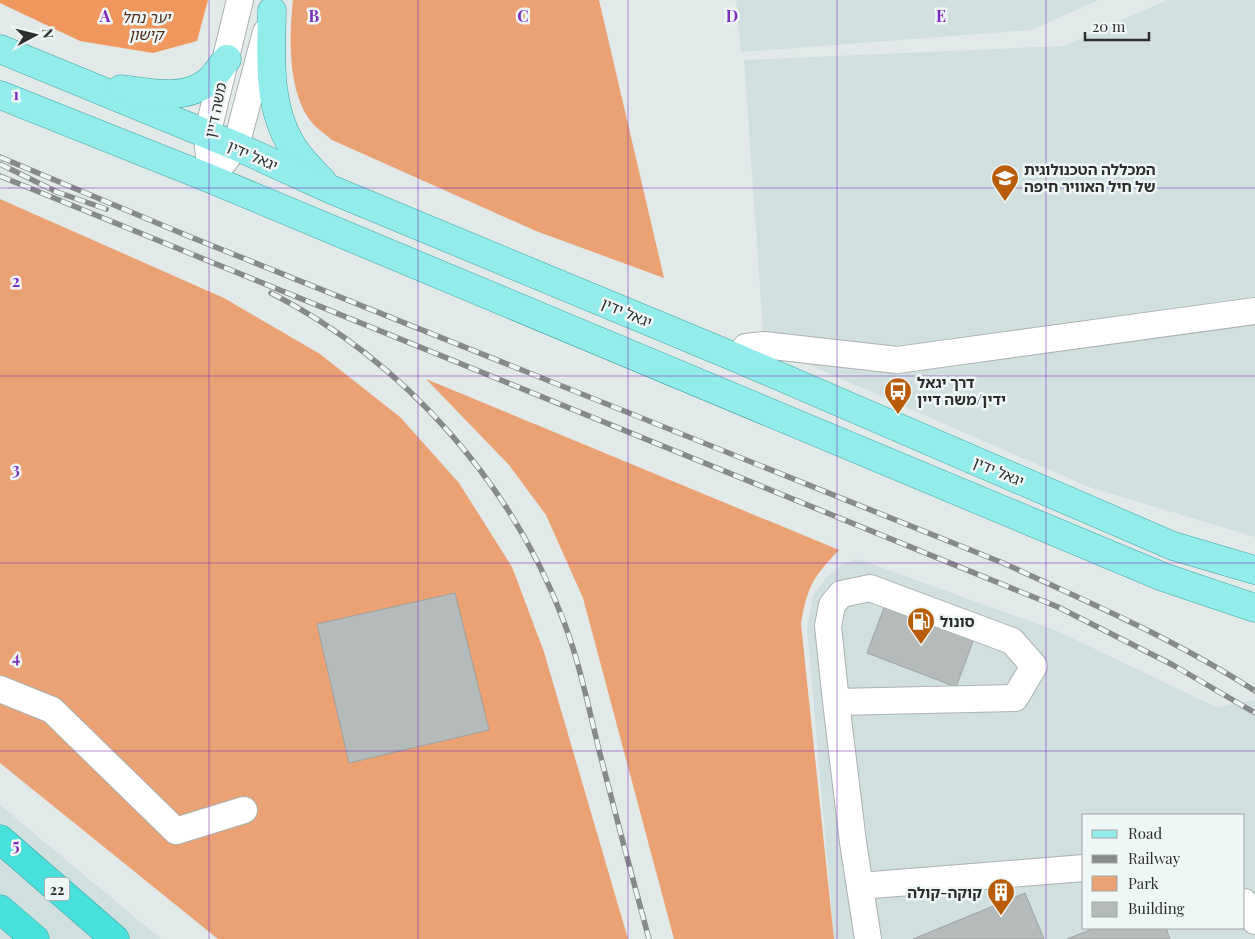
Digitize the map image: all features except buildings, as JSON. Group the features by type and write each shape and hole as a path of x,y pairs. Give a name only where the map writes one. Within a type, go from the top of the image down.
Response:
{"highway":[{"name":"22","path":"0,839 115,939"},
{"path":"27,863 128,939"},
{"path":"0,909 35,939"}],"main road":[{"path":"273,6 273,80 275,106 281,126 300,159 330,189"},
{"name":"יגאל ידין","path":"0,49 236,146 330,189 737,358 1173,546 1255,570"},
{"path":"84,83 156,94 184,92 209,81 227,59"},
{"path":"0,95 211,179 1163,577 1255,608"}],"street":[{"name":"משה דיין","path":"211,179 208,135 240,0"},
{"name":"משה דיין","path":"211,179 236,146 273,6"},
{"path":"737,358 746,348 764,345 897,360 1255,311"},
{"path":"836,702 1015,698 1034,666 1012,641 870,588 841,594 832,605 828,626 836,702 868,939"},
{"path":"0,689 52,710 176,831 244,810"},
{"path":"860,886 1082,868"},
{"path":"1245,904 1255,921"}],"shaded area":[{"path":"736,0 1099,0 1031,30 741,52"},
{"name":"המכללה הטכנולוגית של חיל האוויר חיפה","path":"1167,0 1255,0 1255,537 1089,487 764,345 744,60 1064,46"},
{"path":"858,559 1057,631 1216,707 1255,700 1255,939 834,939 807,628 813,596 825,579 840,566"},
{"path":"0,805 161,939 0,939"}],"green space":[{"name":"יער נחל קישון","path":"0,0 208,0 197,41 153,53 80,41 0,3"},
{"path":"293,0 599,0 664,278 536,231 332,140 314,125 305,113 294,82 291,48"},
{"path":"0,199 224,298 320,354 400,417 459,483 512,567 544,652 628,939 218,939 0,763"},
{"path":"426,379 839,550 812,583 801,624 834,939 674,939 583,598 546,515 509,465"}],"railway":[{"path":"0,157 188,236 1003,563 1163,638 1255,691"},
{"path":"0,164 57,192"},
{"path":"0,176 1058,607 1173,665 1255,713"},
{"path":"54,191 106,209"},
{"path":"271,293 320,321 366,354 408,390 448,431 484,475 515,522 542,571 570,638 649,939"}],"place":[{"name":"המכללה הטכנולוגית של חיל האוויר חיפה","path":"1005,202"},
{"name":"דרך יגאל ידין/משה דיין","path":"898,415"},
{"name":"סונול","path":"921,645"},
{"name":"קוקה-קולה","path":"1001,916"}]}
